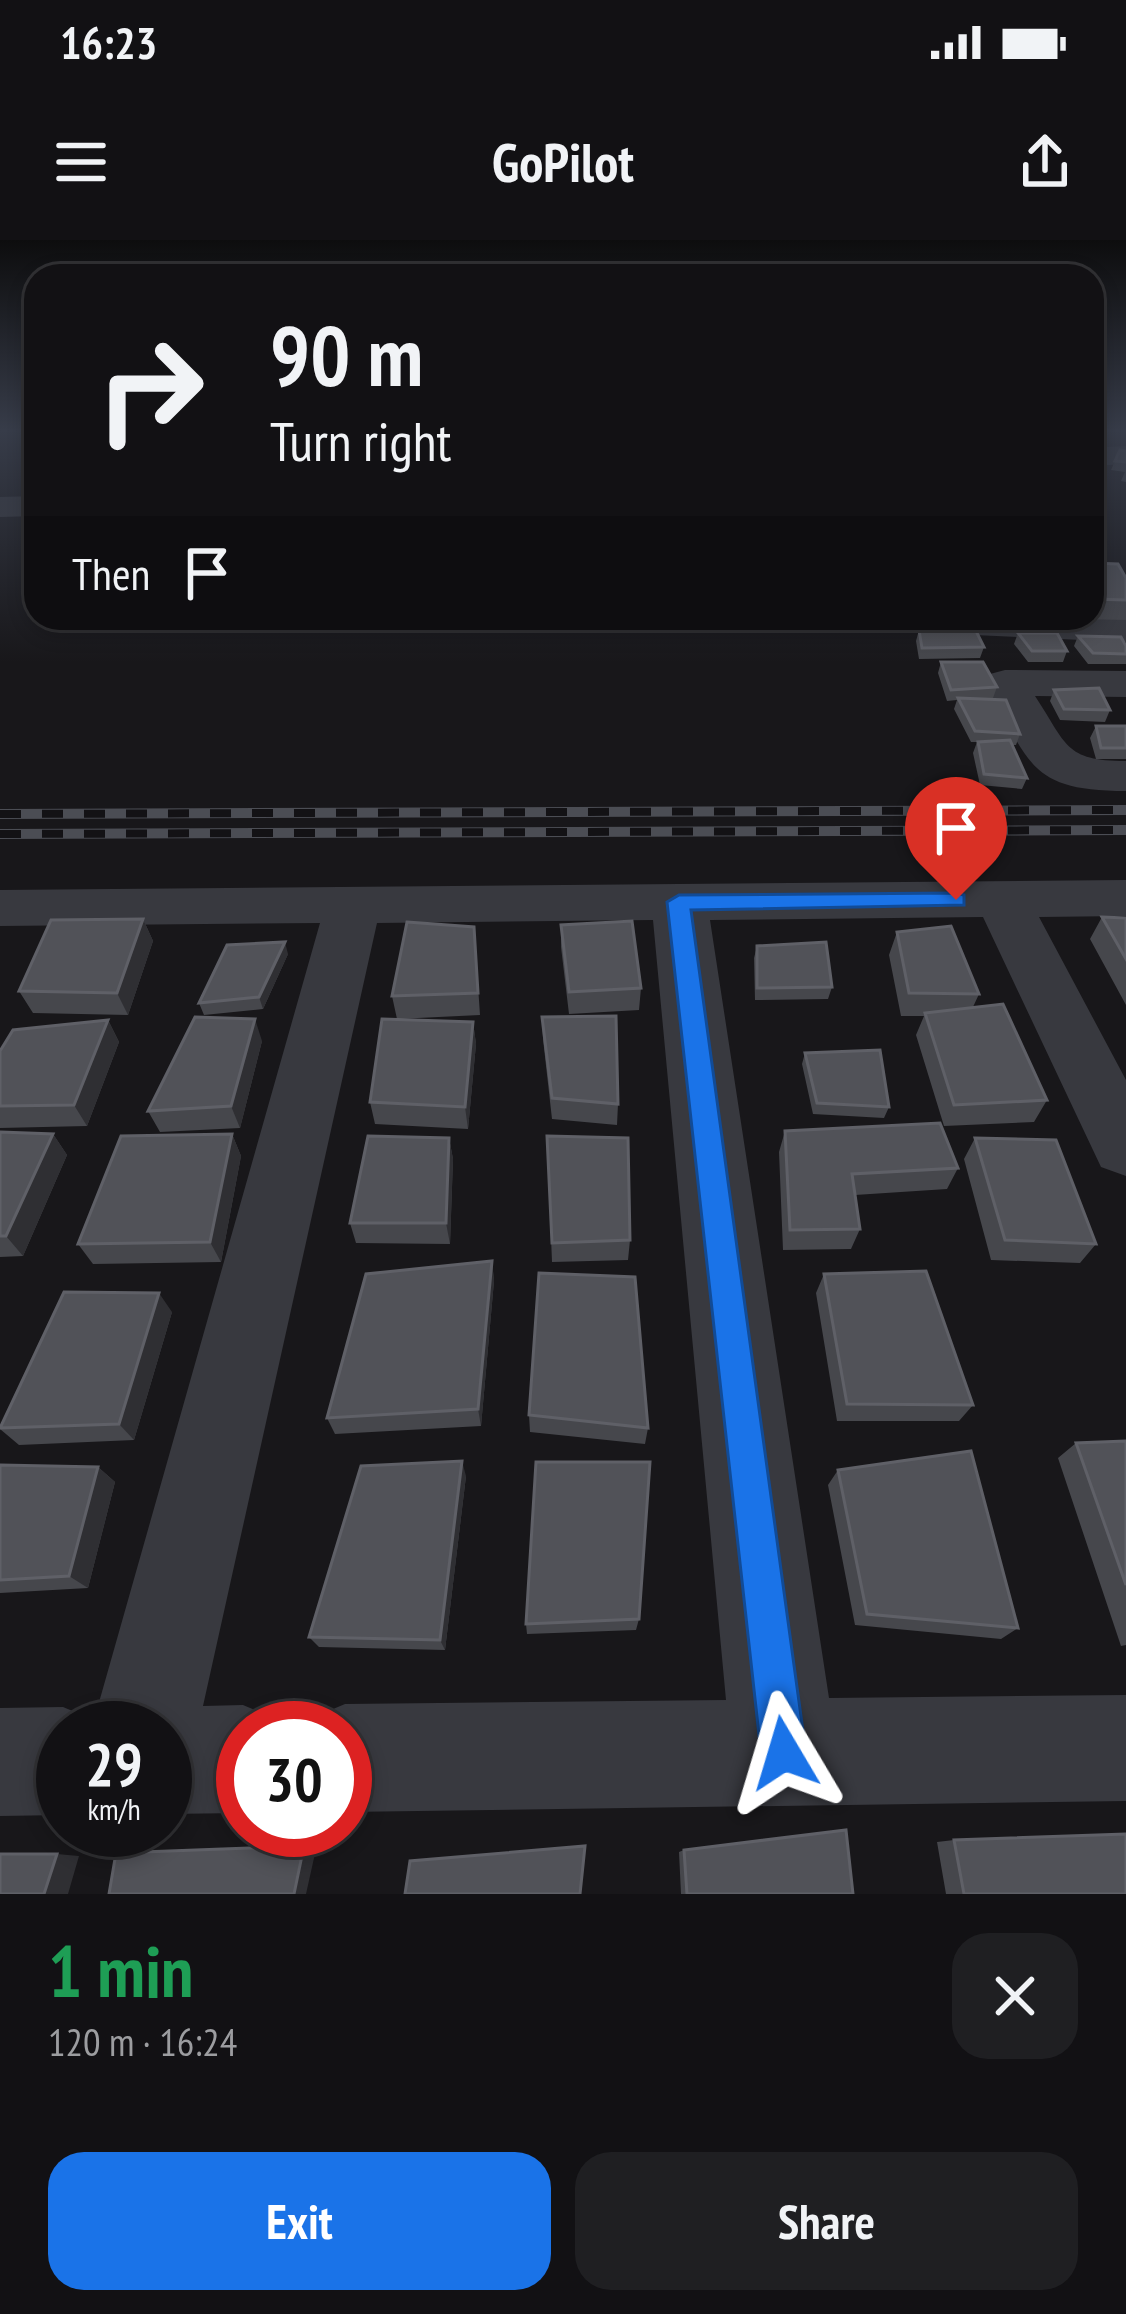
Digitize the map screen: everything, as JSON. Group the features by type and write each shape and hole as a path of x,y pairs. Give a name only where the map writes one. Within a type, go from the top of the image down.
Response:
{"street":[{"path":"1126,684 1005,683 1054,762 1078,776 1126,776"},
{"path":"6,918 353,905 1126,898"},
{"path":"1001,899 1126,1147"},
{"path":"679,902 784,1753"},
{"path":"152,1701 353,905"},
{"path":"372,1758 1126,1748"},
{"path":"0,1762 36,1762"}],"building":[{"path":"1104,563 1118,564 1126,578 1126,600 1104,599"},
{"path":"919,630 976,630 984,647 922,648"},
{"path":"1018,633 1057,633 1067,651 1032,651"},
{"path":"1078,636 1121,637 1126,654 1093,653"},
{"path":"941,662 983,662 997,687 951,690"},
{"path":"1099,688 1110,710 1064,709 1054,690"},
{"path":"958,698 1006,700 1020,734 975,731"},
{"path":"1096,726 1126,726 1126,748 1101,748"},
{"path":"1010,740 1027,778 984,774 978,742"},
{"path":"1102,917 1126,918 1126,959"},
{"path":"143,919 117,993 19,991 51,920"},
{"path":"632,921 641,988 569,992 561,925"},
{"path":"407,922 474,927 478,993 392,996"},
{"path":"951,926 979,994 909,993 897,932"},
{"path":"285,942 259,997 199,1003 227,945"},
{"path":"826,942 832,987 757,988 757,946"},
{"path":"1003,1004 1047,1100 954,1105 925,1013"},
{"path":"616,1016 618,1104 552,1098 542,1017"},
{"path":"195,1017 255,1019 231,1106 148,1111"},
{"path":"382,1019 473,1022 465,1107 370,1102"},
{"path":"108,1020 74,1105 0,1106 0,1051 13,1030"},
{"path":"880,1050 889,1107 817,1103 805,1053"},
{"path":"940,1123 958,1168 852,1174 860,1229 790,1230 785,1131"},
{"path":"0,1132 53,1134 6,1236 0,1236"},
{"path":"232,1134 210,1242 78,1244 121,1136"},
{"path":"368,1136 449,1138 446,1223 350,1223"},
{"path":"547,1136 628,1138 630,1240 552,1243"},
{"path":"975,1138 1056,1140 1096,1244 1005,1240"},
{"path":"492,1261 478,1409 327,1418 366,1274"},
{"path":"926,1271 973,1405 847,1404 824,1274"},
{"path":"539,1273 635,1277 648,1428 529,1415"},
{"path":"64,1292 159,1293 119,1424 0,1428"},
{"path":"1126,1441 1126,1585 1076,1443"},
{"path":"971,1451 1018,1628 867,1614 838,1470"},
{"path":"462,1461 440,1640 309,1637 361,1466"},
{"path":"536,1462 650,1462 639,1619 526,1624"},
{"path":"0,1465 98,1467 69,1576 0,1580"},
{"path":"846,1830 853,1894 687,1894 684,1850"},
{"path":"1126,1834 1126,1894 964,1894 954,1840"},
{"path":"585,1846 580,1894 405,1894 410,1861"},
{"path":"216,1849 216,1857 302,1857 294,1894 109,1894 115,1857 192,1857 192,1850"},
{"path":"0,1854 56,1857 44,1894 0,1894"}],"railway":[{"path":"0,814 1126,810"},
{"path":"0,834 1126,830"}],"route":[{"path":"784,1753 679,902 956,900"}]}
